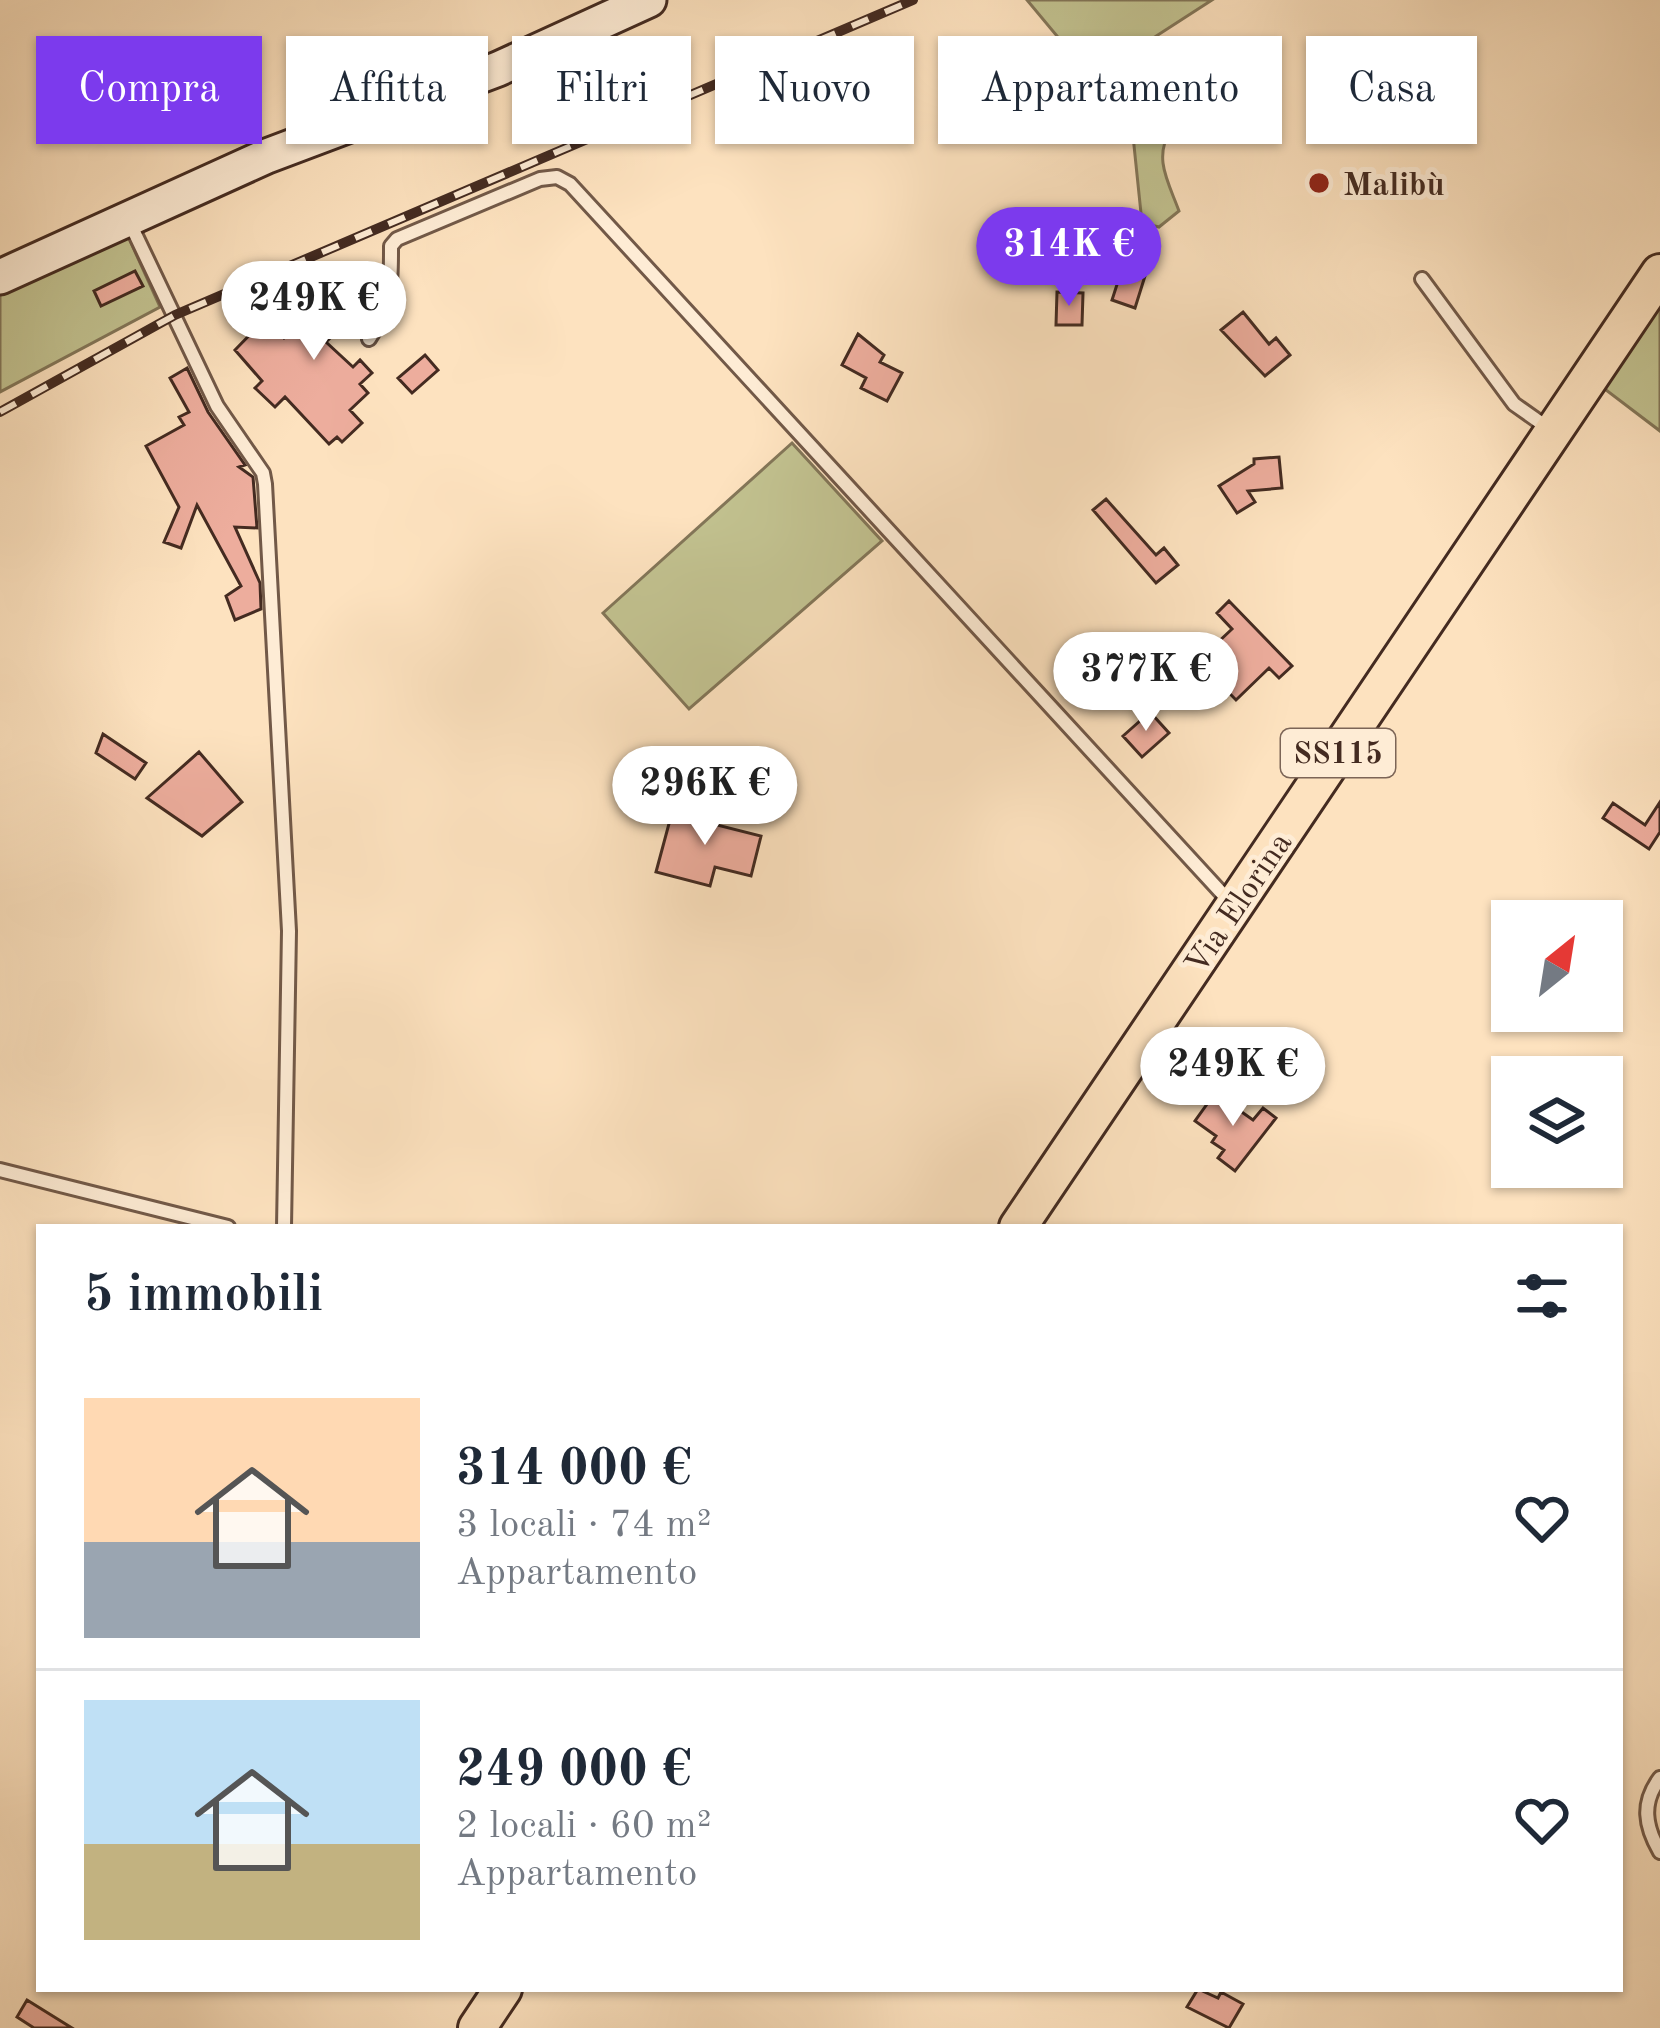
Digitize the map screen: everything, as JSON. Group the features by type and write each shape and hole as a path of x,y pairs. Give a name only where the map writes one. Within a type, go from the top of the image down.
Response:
{"main road":[{"name":"Via Elorina","path":"1020,1224 1659,276"},
{"path":"477,2028 501,1992"}],"street":[{"path":"0,277 267,156 498,70 649,0"}],"lane":[{"path":"369,339 387,312 394,275 391,246 397,239 540,179 556,177 570,184 916,557 1211,887 1235,906"},
{"path":"128,219 217,406 266,484 289,931 284,1224"},
{"path":"1422,279 1514,404 1554,432"},
{"path":"0,1170 216,1224"},
{"path":"1660,1778 1650,1792 1645,1818 1660,1852"}],"green space":[{"path":"1027,0 1212,0 1156,36 1057,36"},
{"path":"1134,144 1165,144 1167,180 1179,211 1159,227 1142,223"},
{"path":"127,234 160,307 0,392 0,292"},
{"path":"1660,301 1660,431 1602,387"},
{"path":"792,443 882,541 689,709 603,613"}],"building":[{"path":"1118,242 1119,267 1088,268 1087,243"},
{"path":"1122,269 1145,276 1135,308 1112,300"},
{"path":"135,271 143,286 101,306 94,291"},
{"path":"380,271 378,293 326,342 353,367 360,360 372,373 360,384 368,393 350,410 362,423 342,442 337,437 329,444 285,397 275,407 255,388 262,381 235,350 265,319 284,338 356,274 365,284"},
{"path":"1057,292 1083,293 1082,325 1056,325"},
{"path":"1243,312 1269,344 1276,338 1290,355 1265,376 1221,330"},
{"path":"858,334 884,355 880,362 902,373 887,401 861,388 866,378 842,365"},
{"path":"425,355 438,370 412,393 398,378"},
{"path":"187,368 208,412 245,465 239,467 253,477 257,528 235,527 260,583 261,609 235,620 226,596 241,586 197,505 181,548 164,542 179,507 146,446 184,425 179,417 189,412 170,378"},
{"path":"1279,457 1282,488 1248,491 1255,502 1237,513 1219,486 1254,464 1254,459"},
{"path":"1106,499 1156,555 1164,548 1178,565 1156,583 1093,510"},
{"path":"1229,601 1292,666 1279,678 1269,668 1236,700 1198,661 1232,629 1217,613"},
{"path":"1150,712 1169,733 1142,757 1123,736"},
{"path":"103,734 146,763 135,779 96,753"},
{"path":"199,752 242,802 202,836 147,798"},
{"path":"1660,802 1660,832 1649,849 1603,818 1613,803 1645,825"},
{"path":"674,805 703,812 701,821 761,836 751,876 715,867 710,886 656,872"},
{"path":"1215,1093 1253,1120 1263,1108 1276,1118 1235,1171 1218,1158 1224,1150 1212,1142 1216,1136 1195,1121"},
{"path":"1196,1992 1218,1998 1221,1992 1243,2004 1229,2028 1187,2007"},
{"path":"27,2000 72,2028 34,2028 17,2017"}],"railway":[{"path":"0,412 175,315 913,0"}],"place":[{"name":"Malibù","path":"1319,183"}]}
